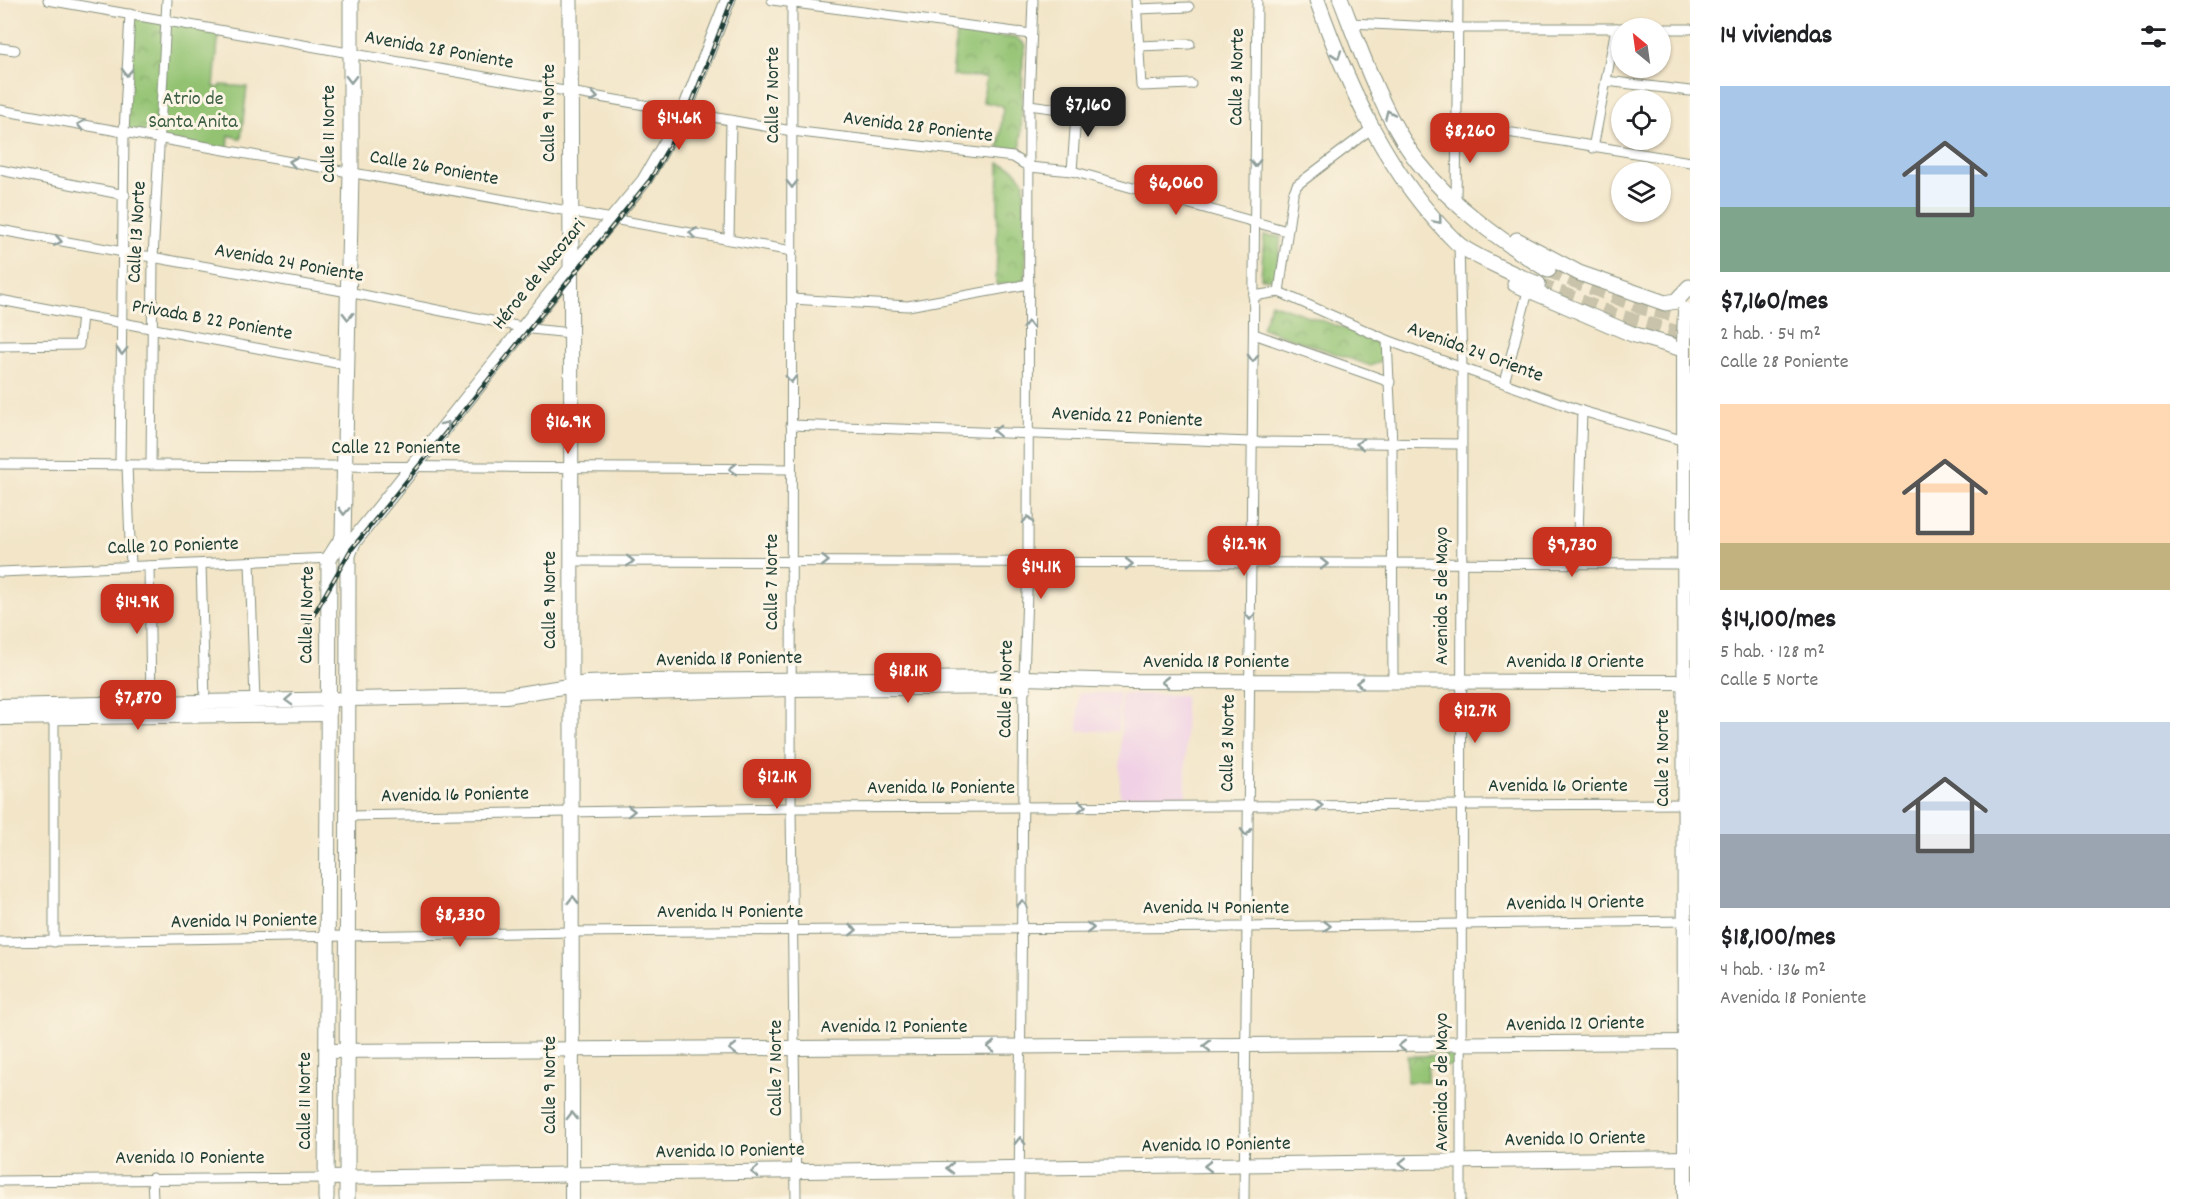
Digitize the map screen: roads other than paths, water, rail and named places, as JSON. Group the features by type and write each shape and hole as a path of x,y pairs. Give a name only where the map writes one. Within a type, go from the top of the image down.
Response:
{"main road":[{"name":"Calle 11 Norte","path":"326,1199 329,559 343,537 351,172 351,0"},
{"name":"Calle 9 Norte","path":"570,0 571,268"},
{"path":"1317,0 1342,69 1371,129 1405,181 1459,244 1533,287 1632,334 1683,346"},
{"path":"1341,0 1393,122 1418,161 1456,204 1509,246 1548,270"},
{"path":"1456,204 1579,273 1665,303 1676,301 1689,284"},
{"name":"Héroe de Nacozari","path":"348,555 353,542 571,268"},
{"name":"Calle 11 Norte","path":"347,1199 348,555"}],"street":[{"name":"Avenida 28 Poniente","path":"48,0 571,94 792,131 1013,157 1029,166 1072,171 1254,224 1287,231"},
{"name":"Calle 13 Norte","path":"151,465 153,258 167,0"},
{"name":"Héroe de Nacozari","path":"571,268 644,181 684,112 728,0"},
{"path":"772,0 1031,34"},
{"name":"Calle 5 Norte","path":"1020,1199 1024,682 1028,564 1029,105 1033,0"},
{"name":"Calle 3 Norte","path":"1244,1199 1243,1046 1257,0"},
{"path":"1456,204 1458,0"},
{"name":"Calle 7 Norte","path":"792,2 791,808 796,1199"},
{"path":"1189,7 1137,5 1141,86 1191,84"},
{"name":"Calle 13 Norte","path":"130,14 123,133 125,195 122,323 124,465 132,567"},
{"path":"1350,23 1458,28 1611,28"},
{"path":"1671,29 1690,29"},
{"path":"1138,46 1190,44"},
{"path":"0,48 15,50"},
{"path":"1593,147 1611,54"},
{"path":"1606,81 1690,91"},
{"path":"1029,105 1074,111 1076,115 1072,171"},
{"name":"Calle 26 Poniente","path":"0,110 792,251"},
{"path":"729,240 731,120"},
{"path":"1458,124 1690,162"},
{"path":"1253,296 1279,292 1287,231 1297,185 1371,129"},
{"path":"0,170 125,195"},
{"name":"Avenida 24 Poniente","path":"0,230 348,292 524,327 571,333"},
{"name":"Avenida 5 de Mayo","path":"1459,244 1462,368 1461,1199"},
{"name":"Calle 9 Norte","path":"571,268 572,1199"},
{"path":"792,299 908,306 1029,284"},
{"name":"Calle 2 Norte","path":"1685,1199 1687,1158 1687,621 1684,564 1687,442 1683,346 1689,284"},
{"path":"1504,383 1533,287"},
{"name":"Avenida 24 Oriente","path":"1279,292 1387,340 1462,368 1582,411 1687,442"},
{"name":"Privada B 22 Poniente","path":"0,300 347,365"},
{"path":"0,346 79,345 82,315"},
{"path":"1254,334 1390,382"},
{"path":"1387,340 1392,444 1393,683"},
{"path":"1577,565 1582,411"},
{"name":"Avenida 22 Poniente","path":"791,425 1251,442 1461,444"},
{"name":"Calle 22 Poniente","path":"0,464 791,469"},
{"name":"Calle 20 Poniente","path":"0,572 329,559 348,555"},
{"path":"572,561 1684,564"},
{"path":"250,562 255,700"},
{"path":"201,564 205,701"},
{"path":"149,566 151,703"},
{"name":"Avenida 18 Poniente","path":"0,718 327,706 348,698 506,696 572,690 675,686 1024,682 1461,684"},
{"name":"Avenida 18 Oriente","path":"1461,684 1687,682"},
{"name":"Avenida 18 Poniente","path":"0,706 255,700 327,706"},
{"path":"54,716 54,942"},
{"name":"Avenida 16 Oriente","path":"1462,805 1687,804"},
{"name":"Avenida 16 Poniente","path":"348,816 791,808 1462,805"},
{"name":"Avenida 14 Oriente","path":"1461,924 1687,921"},
{"name":"Avenida 14 Poniente","path":"0,942 347,938 572,932 1461,924"},
{"name":"Avenida 12 Oriente","path":"1461,1046 1687,1042"},
{"name":"Avenida 12 Poniente","path":"327,1051 1461,1046"},
{"name":"Avenida 10 Oriente","path":"1461,1162 1687,1158"},
{"name":"Avenida 10 Poniente","path":"0,1181 1461,1162"},
{"path":"152,1178 153,1199"}],"tunnel":[{"path":"1548,270 1644,308 1690,318"},
{"path":"1538,284 1613,315 1690,336"}],"railway":[{"path":"305,630 350,551 650,180 688,113 732,0"}],"park label":[{"name":"Atrio de Santa Anita","path":"193,112"}]}
